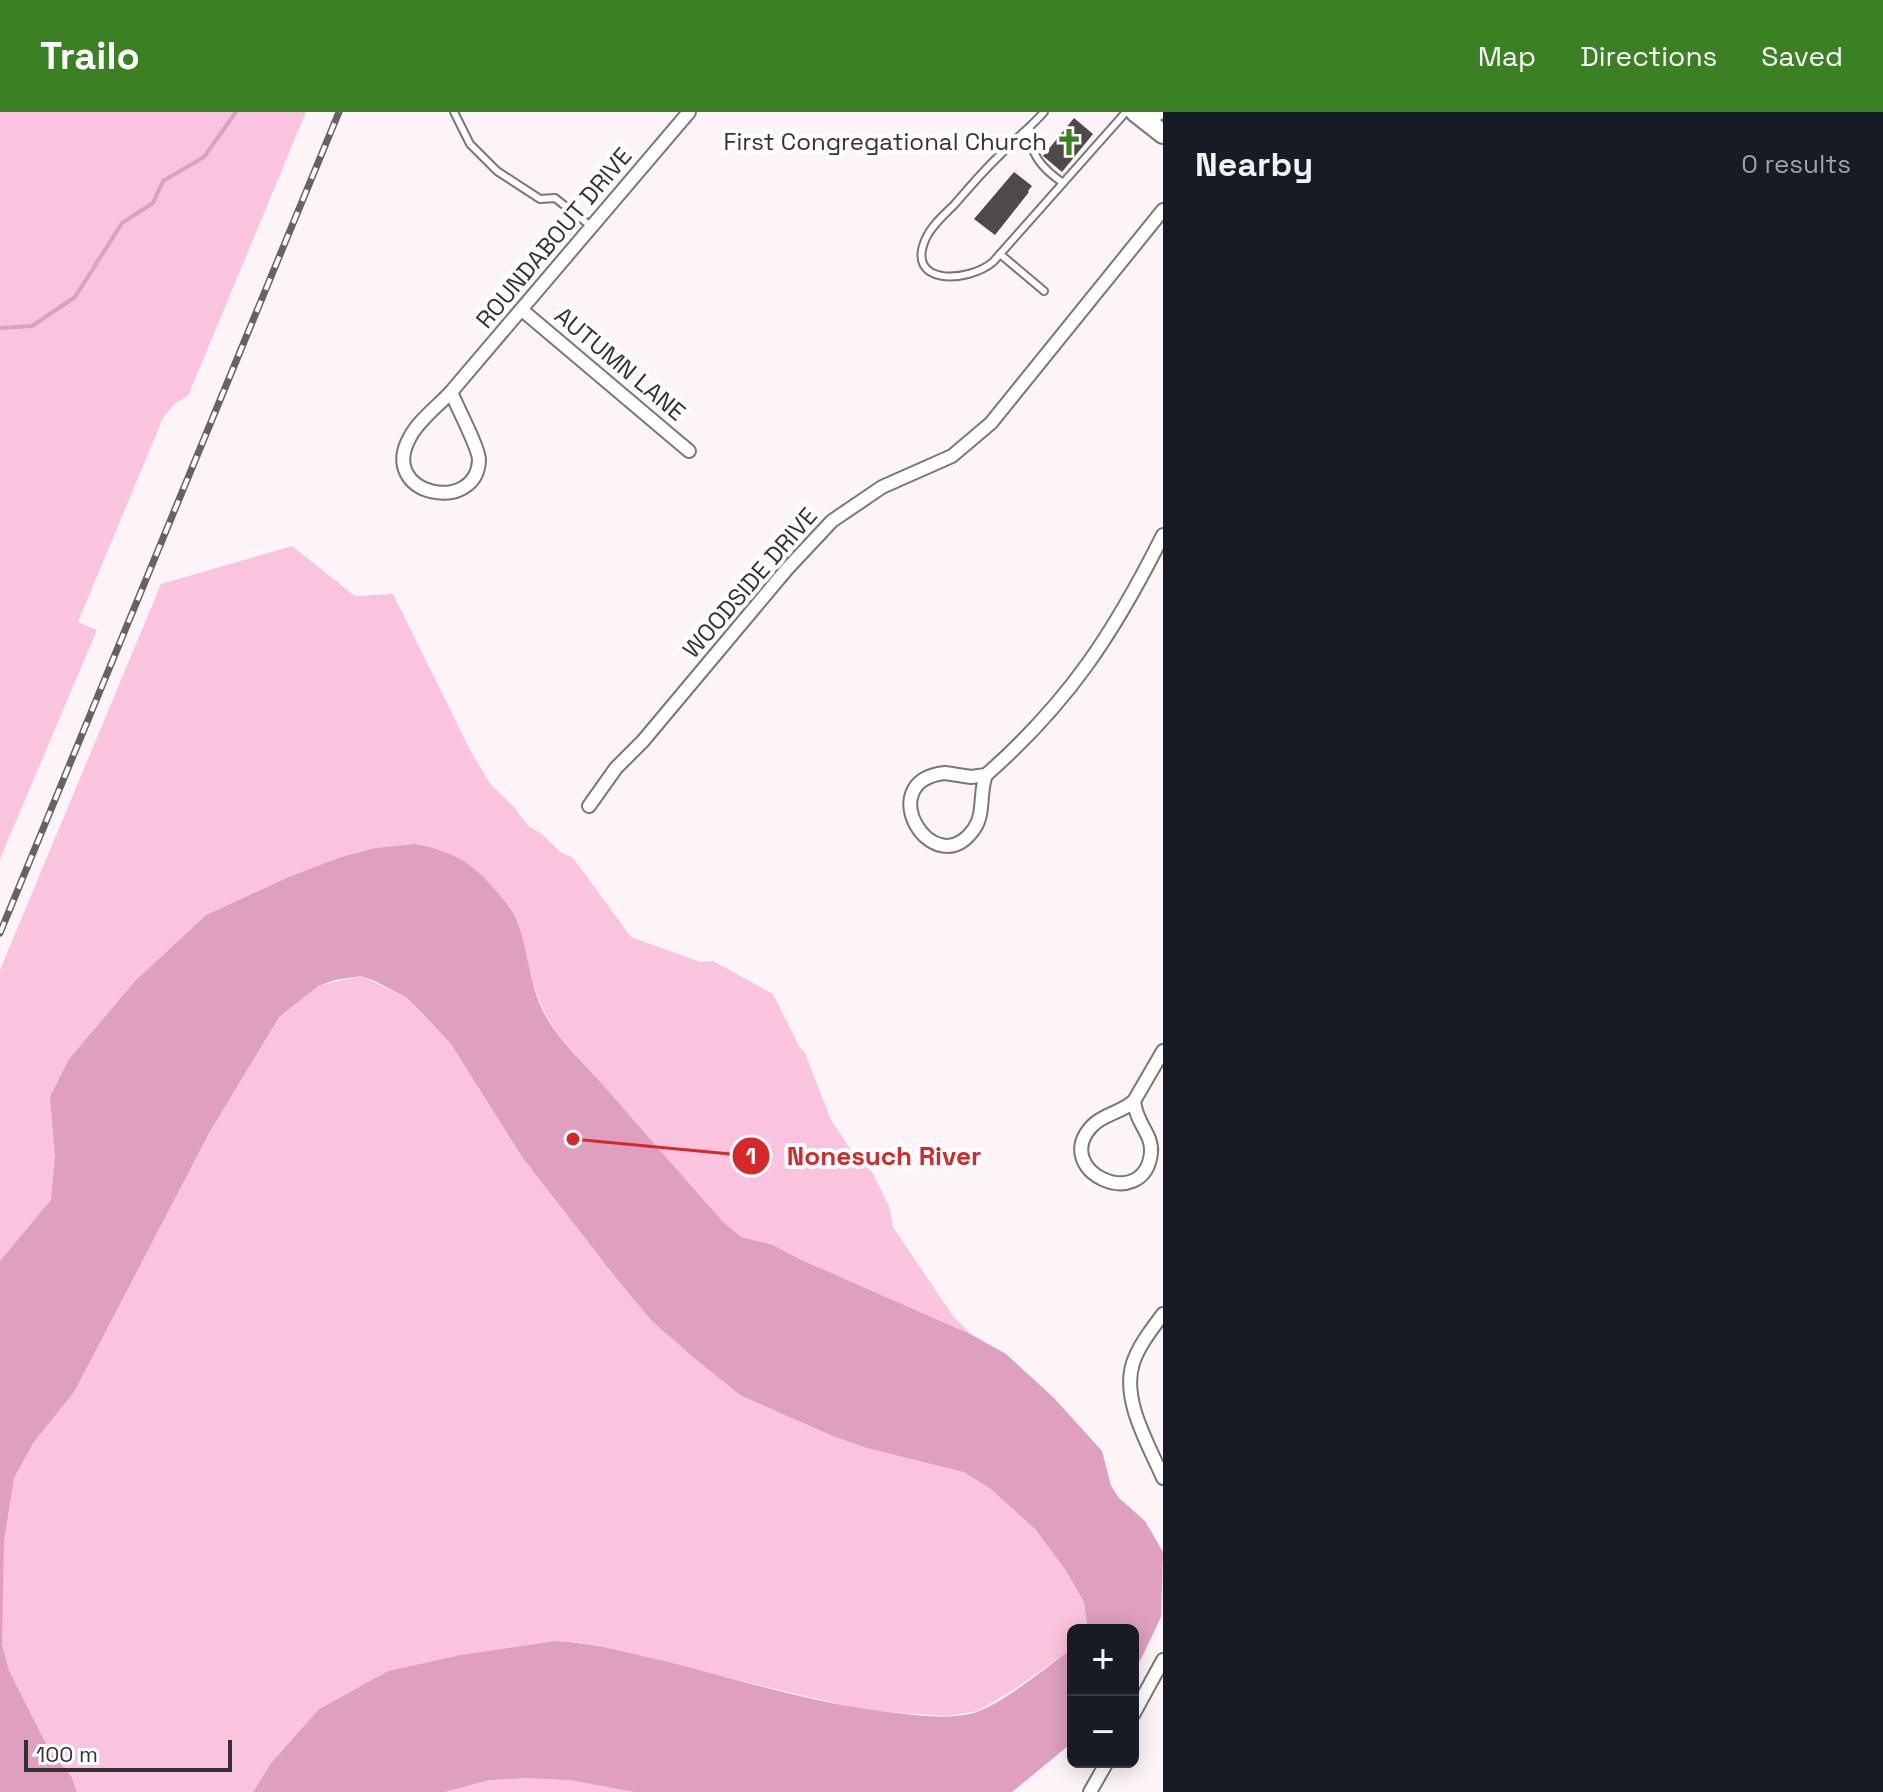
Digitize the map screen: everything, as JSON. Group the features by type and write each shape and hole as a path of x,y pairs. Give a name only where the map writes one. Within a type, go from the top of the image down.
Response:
{"main road":[{"path":"1148,115 1163,134"}],"street":[{"name":"ROUNDABOUT DRIVE","path":"451,392 476,445 479,461 474,475 460,489 430,492 418,487 404,465 404,454 416,427 451,392 689,112"},
{"name":"WOODSIDE DRIVE","path":"589,806 616,768 832,521 882,487 952,456 991,423 1163,210"},
{"name":"AUTUMN LANE","path":"522,310 689,451"},
{"path":"986,775 978,821 968,836 957,842 939,844 923,837 916,829 910,805 913,793 921,783 938,774 986,775 1039,725 1083,672 1123,611 1163,535"},
{"path":"1134,1101 1139,1123 1150,1140 1149,1160 1143,1172 1132,1180 1118,1184 1105,1182 1093,1174 1085,1163 1082,1150 1084,1137 1096,1122 1121,1112 1134,1101 1163,1051"},
{"path":"1163,1314 1134,1360 1131,1379 1135,1408 1163,1478"},
{"path":"1139,1704 1163,1660"},
{"path":"1090,1792 1104,1768"}],"lane":[{"path":"454,112 470,144 497,171 540,199 555,198 592,227"},
{"path":"1044,112 1000,154 927,234 922,253 929,270 949,278 966,277 984,270 1126,112"},
{"path":"1030,127 1033,149 1039,163 1063,183"},
{"path":"1000,254 1044,291"}],"shaded area":[{"path":"0,112 306,112 188,396 175,403 163,418 78,622 97,630 0,859"},
{"path":"292,546 355,596 393,594 470,750 491,785 528,826 542,834 560,852 573,858 631,937 700,962 713,961 773,994 805,1053 831,1120 851,1150 872,1172 889,1206 893,1227 953,1316 972,1335 737,1241 572,1051 548,1018 533,983 517,920 414,844 375,848 341,857 206,915 135,981 69,1059 59,1192 0,1268 0,970 161,584"},
{"path":"414,844 435,849 464,861 481,874 517,921 541,1008 554,1029 724,1223 741,1237 773,1245 972,1335 1006,1354 1054,1398 1102,1451 1111,1486 1119,1498 1145,1521 1163,1552 1161,1617 1139,1662 1139,1624 1087,1624 1084,1602 1067,1572 1036,1530 991,1489 964,1472 867,1448 740,1395 652,1321 523,1158 451,1044 407,998 361,976 318,986 279,1017 209,1133 74,1392 33,1443 14,1478 4,1541 2,1645 9,1671 50,1752 71,1776 77,1792 0,1792 0,1261 51,1200 55,1156 50,1097 69,1059 135,981 206,915 291,876 375,848"},
{"path":"361,976 407,998 451,1044 529,1166 867,1441 975,1475 1014,1507 1065,1562 1084,1602 1087,1624 1067,1624 1067,1652 978,1711 946,1716 864,1710 578,1642 556,1641 388,1671 319,1709 271,1763 253,1792 61,1792 0,1658 0,1465 283,1008 318,986"},
{"path":"556,1641 583,1644 838,1704 942,1717 982,1710 1067,1652 1067,1747 1012,1792 635,1792 570,1780 523,1778 489,1780 444,1792 253,1792 271,1763 319,1709 388,1671 461,1655"},
{"path":"522,1770 662,1792 415,1792"}],"building":[{"path":"1074,118 1093,134 1062,172 1043,156"},
{"path":"1014,172 1032,186 995,235 974,219"}],"waterway":[{"path":"0,328 32,326 75,297 122,223 153,203 163,181 204,157 236,112"}],"railway":[{"path":"0,933 339,112"}],"place":[{"name":"First Congregational Church","path":"1069,142"},
{"name":"Nonesuch River","path":"573,1139"}]}
